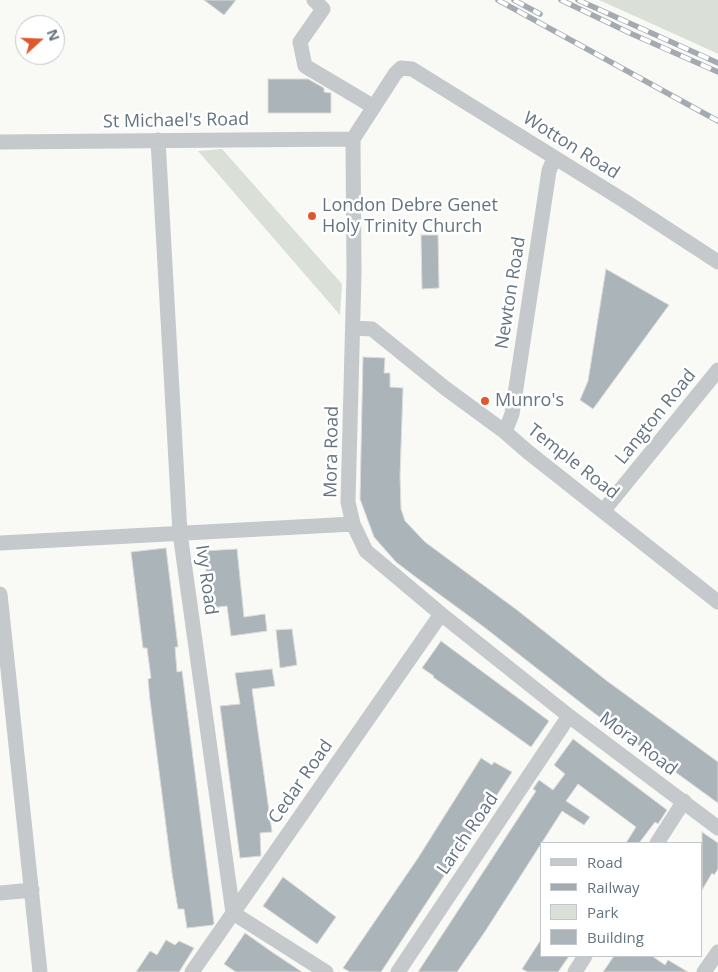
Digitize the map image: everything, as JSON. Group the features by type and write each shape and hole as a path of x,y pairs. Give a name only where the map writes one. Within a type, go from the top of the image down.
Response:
{"street":[{"path":"314,0 323,9 300,42 305,66 374,107 353,139"},
{"name":"Wotton Road","path":"374,107 395,74 402,68 412,70 718,262"},
{"name":"St Michael's Road","path":"0,142 353,139"},
{"name":"Mora Road","path":"353,139 353,328 348,502 353,524 366,551 441,614 569,716 718,828"},
{"name":"Ivy Road","path":"158,140 180,533 233,913"},
{"name":"Newton Road","path":"505,432 512,414 549,171 554,158"},
{"name":"Temple Road","path":"353,328 372,329 445,388 505,432 528,452 716,597"},
{"name":"Langton Road","path":"604,510 718,370"},
{"path":"0,544 353,524"},
{"path":"0,594 6,714 32,890 40,972"},
{"name":"Cedar Road","path":"192,972 441,614"},
{"name":"Larch Road","path":"398,972 569,716"},
{"path":"658,842 684,801"},
{"path":"0,893 32,890"},
{"path":"233,913 326,972"},
{"path":"704,972 718,952"},
{"path":"575,972 585,957"}],"green space":[{"path":"599,0 718,0 718,54 712,51"},
{"path":"222,149 342,284 340,315 198,151"}],"building":[{"path":"204,0 236,0 224,15"},
{"path":"268,79 308,79 324,88 324,92 331,93 331,113 268,113"},
{"path":"421,235 438,235 439,288 422,289"},
{"path":"606,269 669,305 593,409 580,400 588,381"},
{"path":"363,357 385,358 384,373 390,373 390,387 403,388 400,476 401,509 405,521 425,542 517,610 607,681 718,762 718,803 594,713 484,627 396,562 374,537 360,499"},
{"path":"166,548 178,647 175,647 177,672 182,671 214,923 213,925 187,928 184,909 178,909 172,873 150,700 148,679 151,678 147,648 143,648 131,552"},
{"path":"237,549 244,617 265,614 267,631 231,636 227,606 210,608 204,551"},
{"path":"292,629 297,665 280,668 276,630"},
{"path":"441,641 549,721 531,747 422,668"},
{"path":"272,669 275,686 252,689 272,832 260,833 261,856 240,858 220,706 240,704 235,673"},
{"path":"573,739 667,810 658,824 655,822 640,842 627,842 636,827 578,784 566,801 590,817 584,825 562,811 457,972 418,972 536,791 533,789 539,780 553,790 565,774 554,765"},
{"path":"481,758 492,765 494,762 512,772 381,972 350,972 343,968 418,858"},
{"path":"702,832 718,843 718,869 714,875 712,873 703,888 703,842"},
{"path":"283,877 336,917 317,944 263,906"},
{"path":"245,933 302,972 236,972 224,964"},
{"path":"166,940 175,945 179,941 194,948 179,972 136,972 150,951 157,955"},
{"path":"540,941 540,957 568,957 558,972 528,972 522,969"},
{"path":"613,957 653,957 665,965 668,960 688,972 603,972"}],"railway":[{"path":"498,0 718,121"},
{"path":"514,0 540,14"},
{"path":"561,0 718,72"},
{"path":"578,0 718,63"}],"place":[{"name":"London Debre Genet Holy Trinity Church","path":"312,216"},
{"name":"Munro's","path":"485,401"}]}
